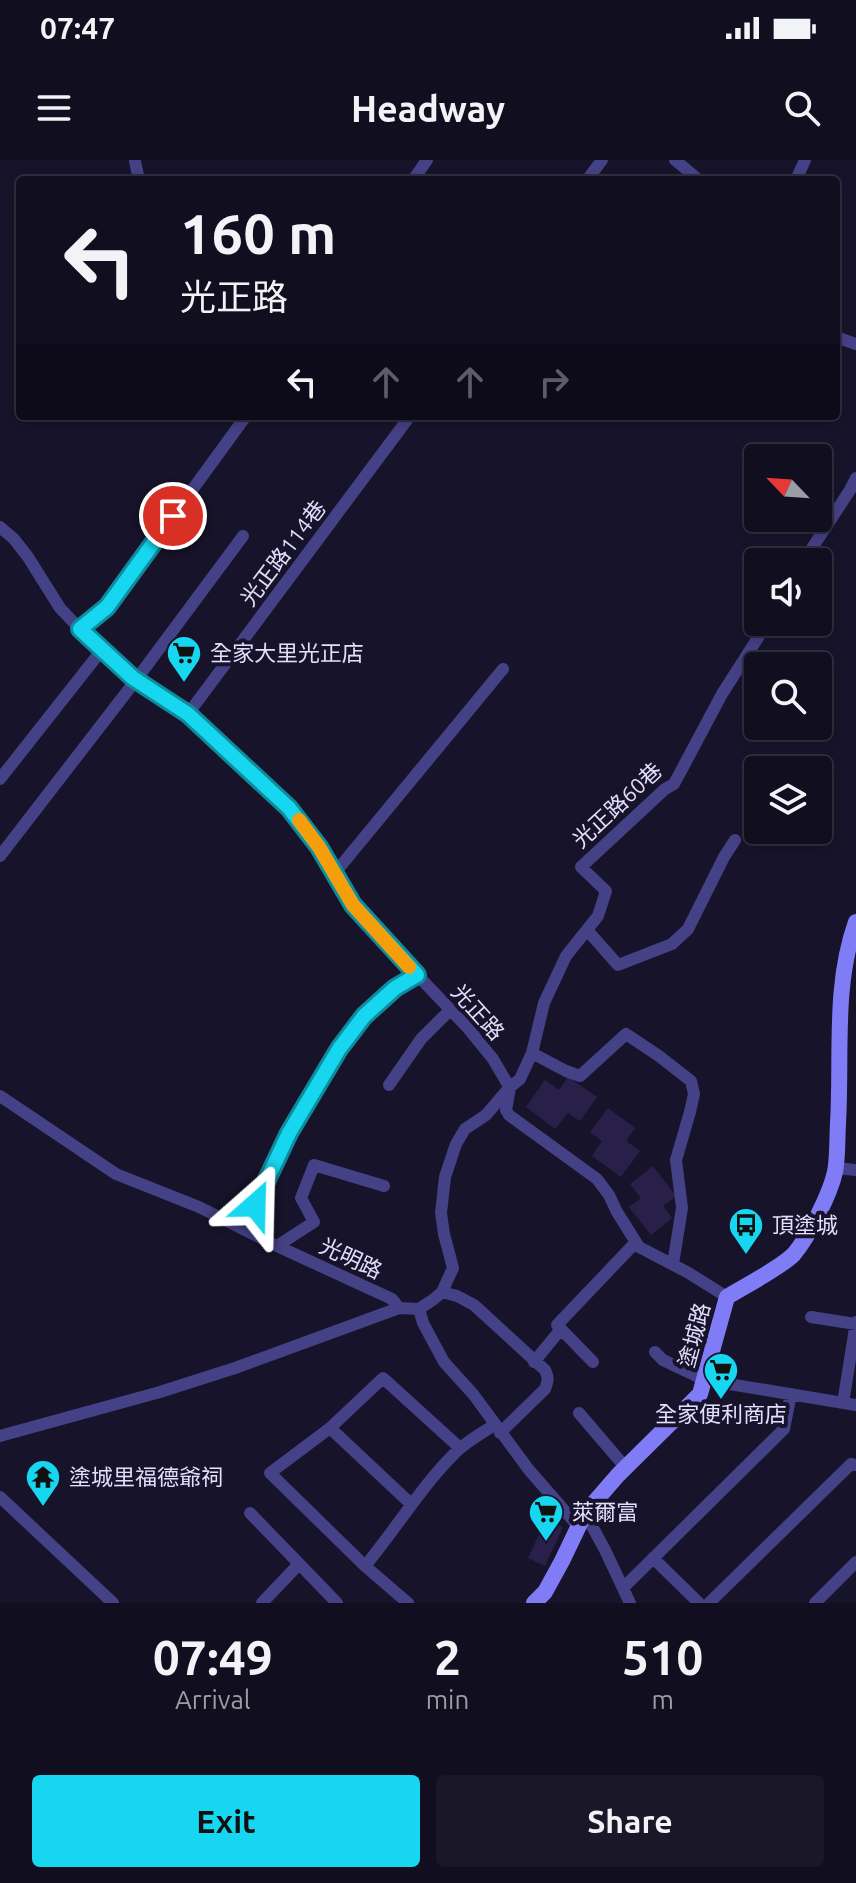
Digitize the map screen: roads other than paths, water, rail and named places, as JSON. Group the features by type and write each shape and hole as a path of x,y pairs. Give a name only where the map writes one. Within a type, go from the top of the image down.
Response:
{"street":[{"path":"675,160 694,176"},
{"path":"80,629 107,607 243,420"},
{"name":"光正路114巷","path":"188,714 407,420"},
{"path":"811,548 856,478"},
{"name":"光正路","path":"0,527 28,557 60,608 101,651 136,680 188,714 289,808 319,847 353,905 493,1059 510,1087 506,1110 509,1115 597,1179 642,1250 673,1264 727,1297"},
{"path":"0,856 243,536"},
{"name":"光正路60巷","path":"442,1292 453,1268 441,1213 445,1177 465,1129 486,1115 520,1079 532,1053 544,1003 566,956 598,916 606,891 581,867 674,784 722,694 759,636"},
{"path":"0,779 101,651"},
{"path":"334,874 503,669"},
{"path":"587,930 618,965 672,944 688,929 735,840"},
{"name":"塗城路","path":"534,1603 545,1592 582,1519 626,1468 700,1394 727,1297 792,1256 830,1189 836,1168 838,1037 845,966 856,922"},
{"path":"243,1229 289,1133 339,1049 364,1016 395,988 417,975"},
{"path":"389,1085 421,1039 450,1010"},
{"path":"532,1053 580,1076 626,1034 691,1081 694,1094 676,1160 682,1208 673,1264"},
{"name":"光明路","path":"0,1096 116,1174 199,1207 392,1299 399,1308 235,1368 0,1436"},
{"path":"277,1246 314,1222 301,1198 314,1165 384,1186"},
{"path":"836,1168 856,1170"},
{"path":"593,1362 557,1325 636,1242"},
{"path":"365,1566 411,1504 460,1448 497,1429 545,1389 548,1381 545,1370 474,1305 457,1296 442,1292 419,1309 399,1308"},
{"path":"419,1309 444,1362 473,1394 529,1470 582,1519 605,1550 630,1603"},
{"path":"657,1359 705,1380 849,1404 856,1323 811,1317"},
{"path":"534,1362 561,1329"},
{"path":"408,1603 365,1566 270,1473 330,1428 383,1378 460,1448"},
{"path":"623,1588 784,1429 791,1394"},
{"path":"579,1413 626,1468"},
{"path":"330,1428 411,1504"},
{"path":"709,1603 851,1464 856,1465"},
{"path":"0,1497 113,1603"},
{"path":"250,1513 337,1603"},
{"path":"653,1558 699,1603"},
{"path":"815,1603 856,1562"},
{"path":"262,1603 299,1564"}],"place":[{"name":"全家大里光正店","path":"184,684"},
{"name":"頂塗城","path":"746,1256"},
{"name":"全家便利商店","path":"721,1401"},
{"name":"塗城里福德爺祠","path":"43,1508"},
{"name":"萊爾富","path":"546,1543"}]}
